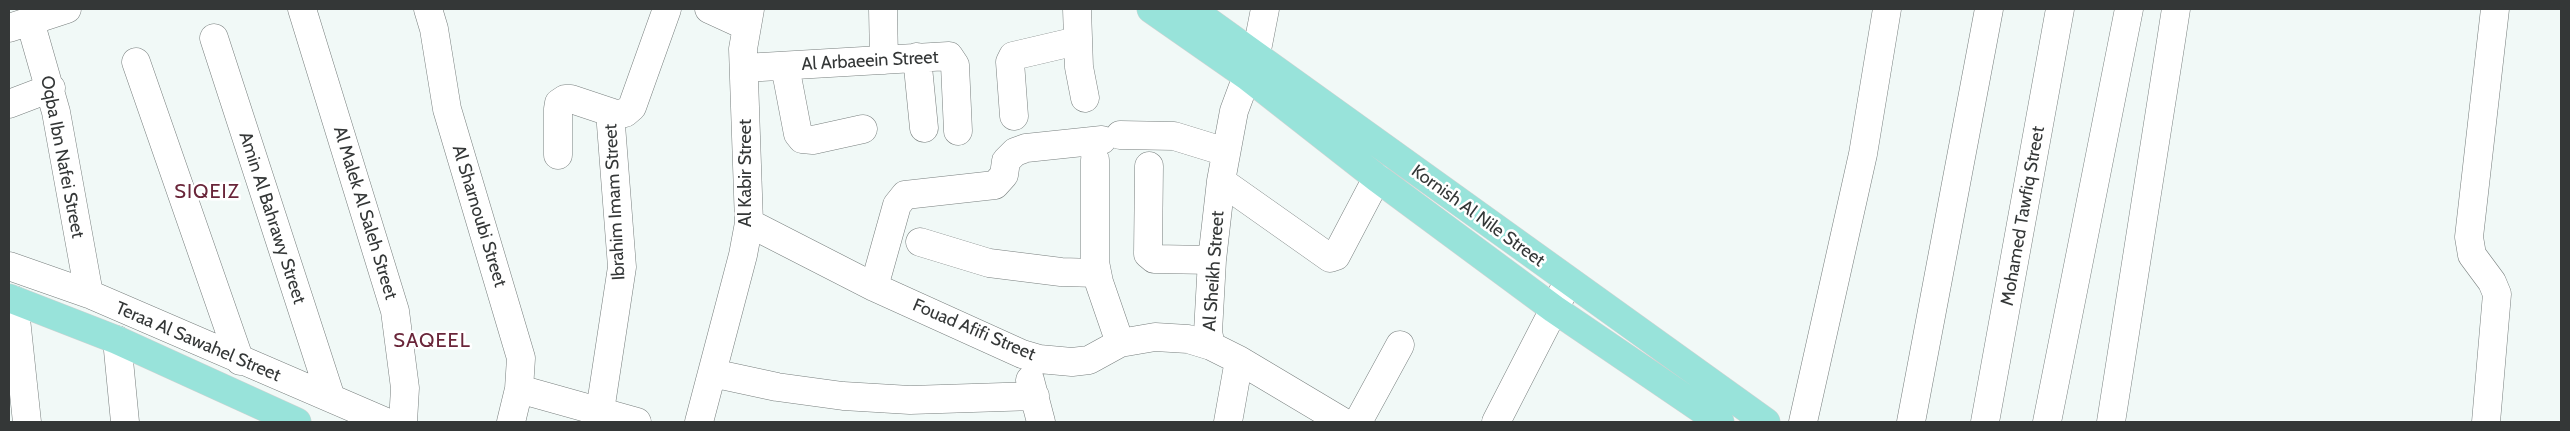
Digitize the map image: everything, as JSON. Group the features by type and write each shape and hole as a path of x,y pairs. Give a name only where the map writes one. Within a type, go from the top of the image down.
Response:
{"main road":[{"name":"Kornish Al Nile Street","path":"1151,9 1251,66 1568,282 1766,422"},
{"name":"Kornish Al Nile Street","path":"1191,9 1251,66 1377,178 1554,309 1720,422"},
{"name":"Teraa Al Sawahel Street","path":"11,299 117,340 297,422"}],"street":[{"path":"19,25 67,9"},
{"name":"Al Malek Al Saleh Street","path":"302,9 395,311 405,388 403,422"},
{"name":"Al Sharnoubi Street","path":"428,9 434,29 447,109 519,351 521,372 511,422"},
{"path":"558,155 558,109 559,103 565,99 571,99 610,112 625,113 632,107 666,9"},
{"path":"709,9 748,17"},
{"path":"883,9 884,60"},
{"path":"1077,9 1077,41 1085,98"},
{"name":"Al Sheikh Street","path":"1265,9 1251,66 1234,111 1226,152 1212,260 1208,332 1211,346 1343,422"},
{"path":"1803,422 1863,154 1886,9"},
{"path":"1910,422 1989,9"},
{"name":"Mohamed Tawfiq Street","path":"1985,422 2060,9"},
{"path":"2047,422 2129,9"},
{"path":"2111,422 2176,9"},
{"path":"2486,422 2497,294 2492,282 2472,255 2469,237 2495,9"},
{"name":"Al Kabir Street","path":"699,422 743,255 749,223 744,68 748,17"},
{"name":"Oqba Ibn Nafei Street","path":"19,25 51,88 89,294"},
{"name":"Amin Al Bahrawy Street","path":"214,38 331,398"},
{"path":"1014,116 1010,62 1013,56 1077,41"},
{"name":"Al Arbaeein Street","path":"744,68 944,56 954,59 958,131"},
{"path":"917,57 924,128"},
{"path":"136,62 240,361"},
{"path":"785,66 798,134 802,139 813,140 863,129"},
{"path":"9,104 51,88"},
{"name":"Ibrahim Imam Street","path":"600,411 622,267 610,112"},
{"path":"874,287 897,205 905,195 995,185 1004,175 1006,161 1015,152 1026,148 1105,145 1174,136 1226,152"},
{"path":"1105,145 1094,252 1097,273 1120,343"},
{"path":"1149,166 1148,254 1154,259 1212,260"},
{"path":"1222,181 1330,258 1336,256 1377,178"},
{"name":"Fouad Afifi Street","path":"749,223 874,287 1022,354 1039,359 1072,362 1089,360 1120,343 1138,338 1171,337 1211,346"},
{"path":"920,242 989,263 1061,272 1097,273"},
{"name":"Teraa Al Sawahel Street","path":"9,266 89,294 240,361 331,398 361,417 386,422"},
{"path":"1496,422 1568,282"},
{"path":"11,299 27,422"},
{"path":"117,340 125,422"},
{"path":"1358,422 1400,345"},
{"path":"1022,354 1041,422"},
{"path":"1228,422 1238,360"},
{"path":"712,373 777,387 843,396 910,400 1035,396"},
{"path":"519,389 637,422"}],"district":[{"name":"SIQEIZ","path":"207,192"},
{"name":"SAQEEL","path":"432,341"}]}
